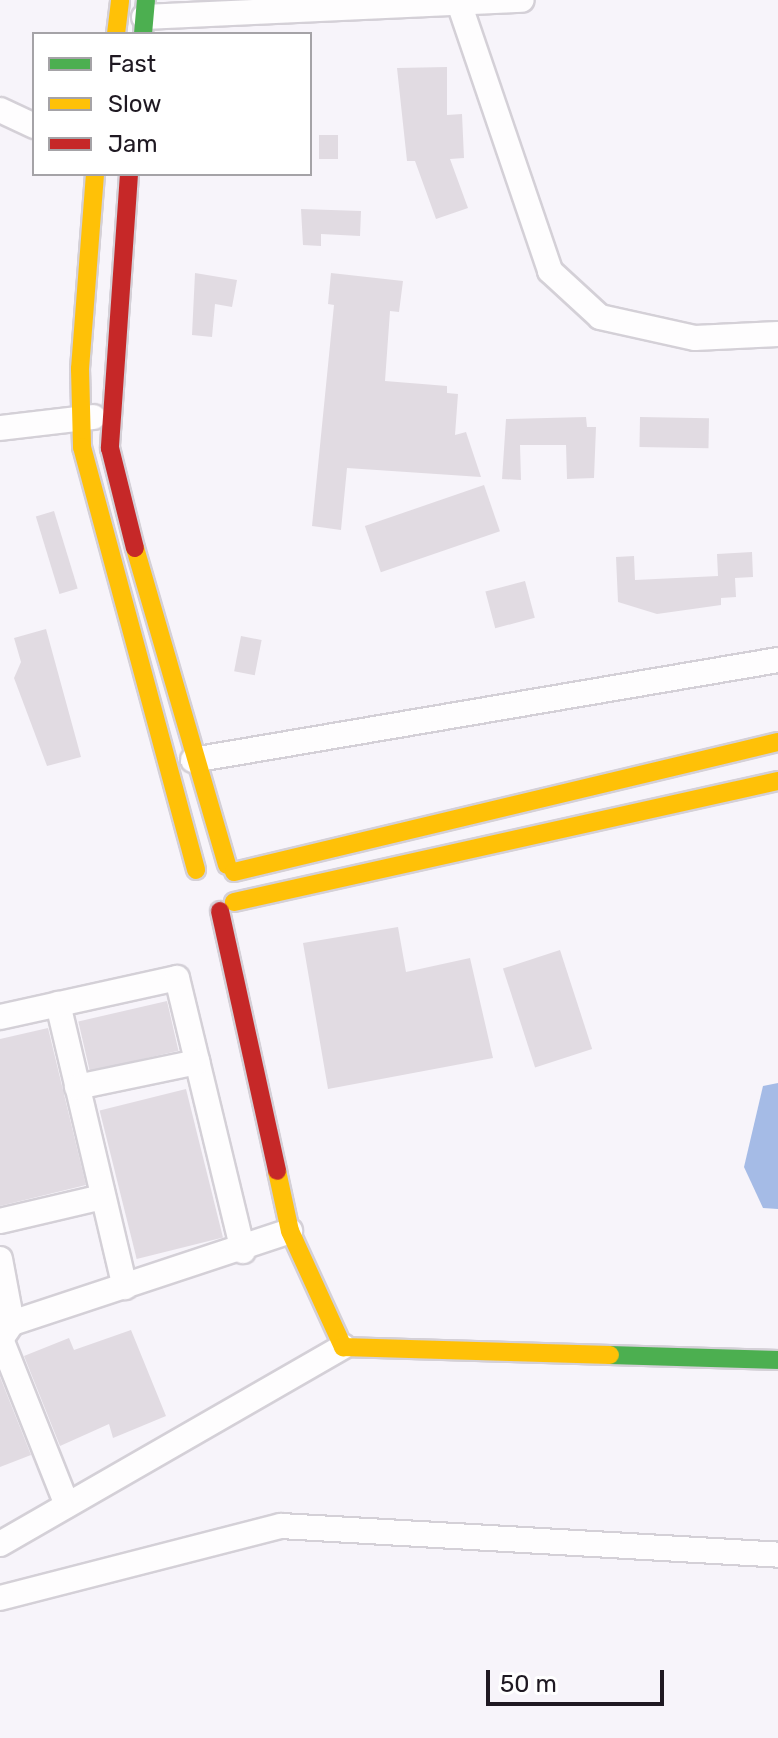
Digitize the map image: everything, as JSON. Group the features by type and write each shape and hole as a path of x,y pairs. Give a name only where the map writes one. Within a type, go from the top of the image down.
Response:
{"street":[{"path":"116,32 120,0"},
{"path":"144,17 265,4 522,0"},
{"path":"458,2 550,271 600,317 695,338 778,334"},
{"path":"0,110 32,125"},
{"path":"95,176 78,418 89,488 196,870 193,898 227,906 778,781"},
{"path":"129,176 109,416 117,485 193,760 230,868 227,906 290,1231 343,1347"},
{"path":"0,428 109,416"},
{"path":"193,760 778,660"},
{"path":"196,870 230,868 778,742"},
{"path":"0,1017 177,978 243,1251"},
{"path":"58,1004 125,1287"},
{"path":"77,1087 197,1062"},
{"path":"0,1221 102,1197"},
{"path":"67,1505 1,1339 12,1323 243,1251 290,1231"},
{"path":"0,1259 12,1323"},
{"path":"0,1544 343,1347 778,1360"},
{"path":"0,1598 281,1526 778,1555"}],"water":[{"path":"778,1083 778,1209 763,1208 744,1167 763,1086"}],"building":[{"path":"447,67 447,115 462,114 464,158 450,159 468,208 436,219 415,161 407,161 397,68"},
{"path":"319,135 338,135 338,159 319,159"},
{"path":"301,209 361,211 360,236 321,234 321,246 303,245"},
{"path":"195,273 237,280 232,307 215,304 212,337 192,335"},
{"path":"331,273 403,281 399,312 390,311 385,381 447,386 447,393 458,394 455,435 466,432 481,477 347,468 341,530 312,526 334,305 328,304"},
{"path":"586,417 587,427 596,427 594,478 567,479 566,445 520,445 521,480 502,479 506,419"},
{"path":"640,417 709,418 708,448 639,447"},
{"path":"484,485 500,531 381,572 365,526"},
{"path":"54,511 78,588 60,594 36,517"},
{"path":"752,552 753,577 735,578 736,597 721,598 721,605 657,614 618,602 616,557 634,556 635,580 718,576 717,554"},
{"path":"525,581 535,618 495,628 485,592"},
{"path":"46,629 81,757 47,766 14,678 21,662 14,638"},
{"path":"241,636 262,640 255,675 234,671"},
{"path":"398,927 406,972 470,958 493,1058 328,1089 303,943"},
{"path":"560,950 592,1049 535,1067 503,969"},
{"path":"167,1001 178,1051 90,1071 78,1021"},
{"path":"48,1028 86,1185 0,1206 0,1039"},
{"path":"186,1089 223,1237 137,1259 100,1111"},
{"path":"131,1330 166,1416 113,1438 109,1424 60,1446 24,1356 69,1338 74,1350"},
{"path":"0,1377 31,1455 0,1467"}],"traffic: fast":[{"path":"143,32 146,0"},
{"path":"610,1355 778,1360"}],"traffic: slow":[{"path":"116,32 120,0"},
{"path":"95,176 80,369 82,447 196,870"},
{"path":"135,548 227,865"},
{"path":"234,872 778,742"},
{"path":"234,902 778,781"},
{"path":"277,1171 290,1231 343,1347 610,1355"}],"traffic: jam":[{"path":"129,176 110,448 135,548"},
{"path":"220,911 277,1171"}]}
